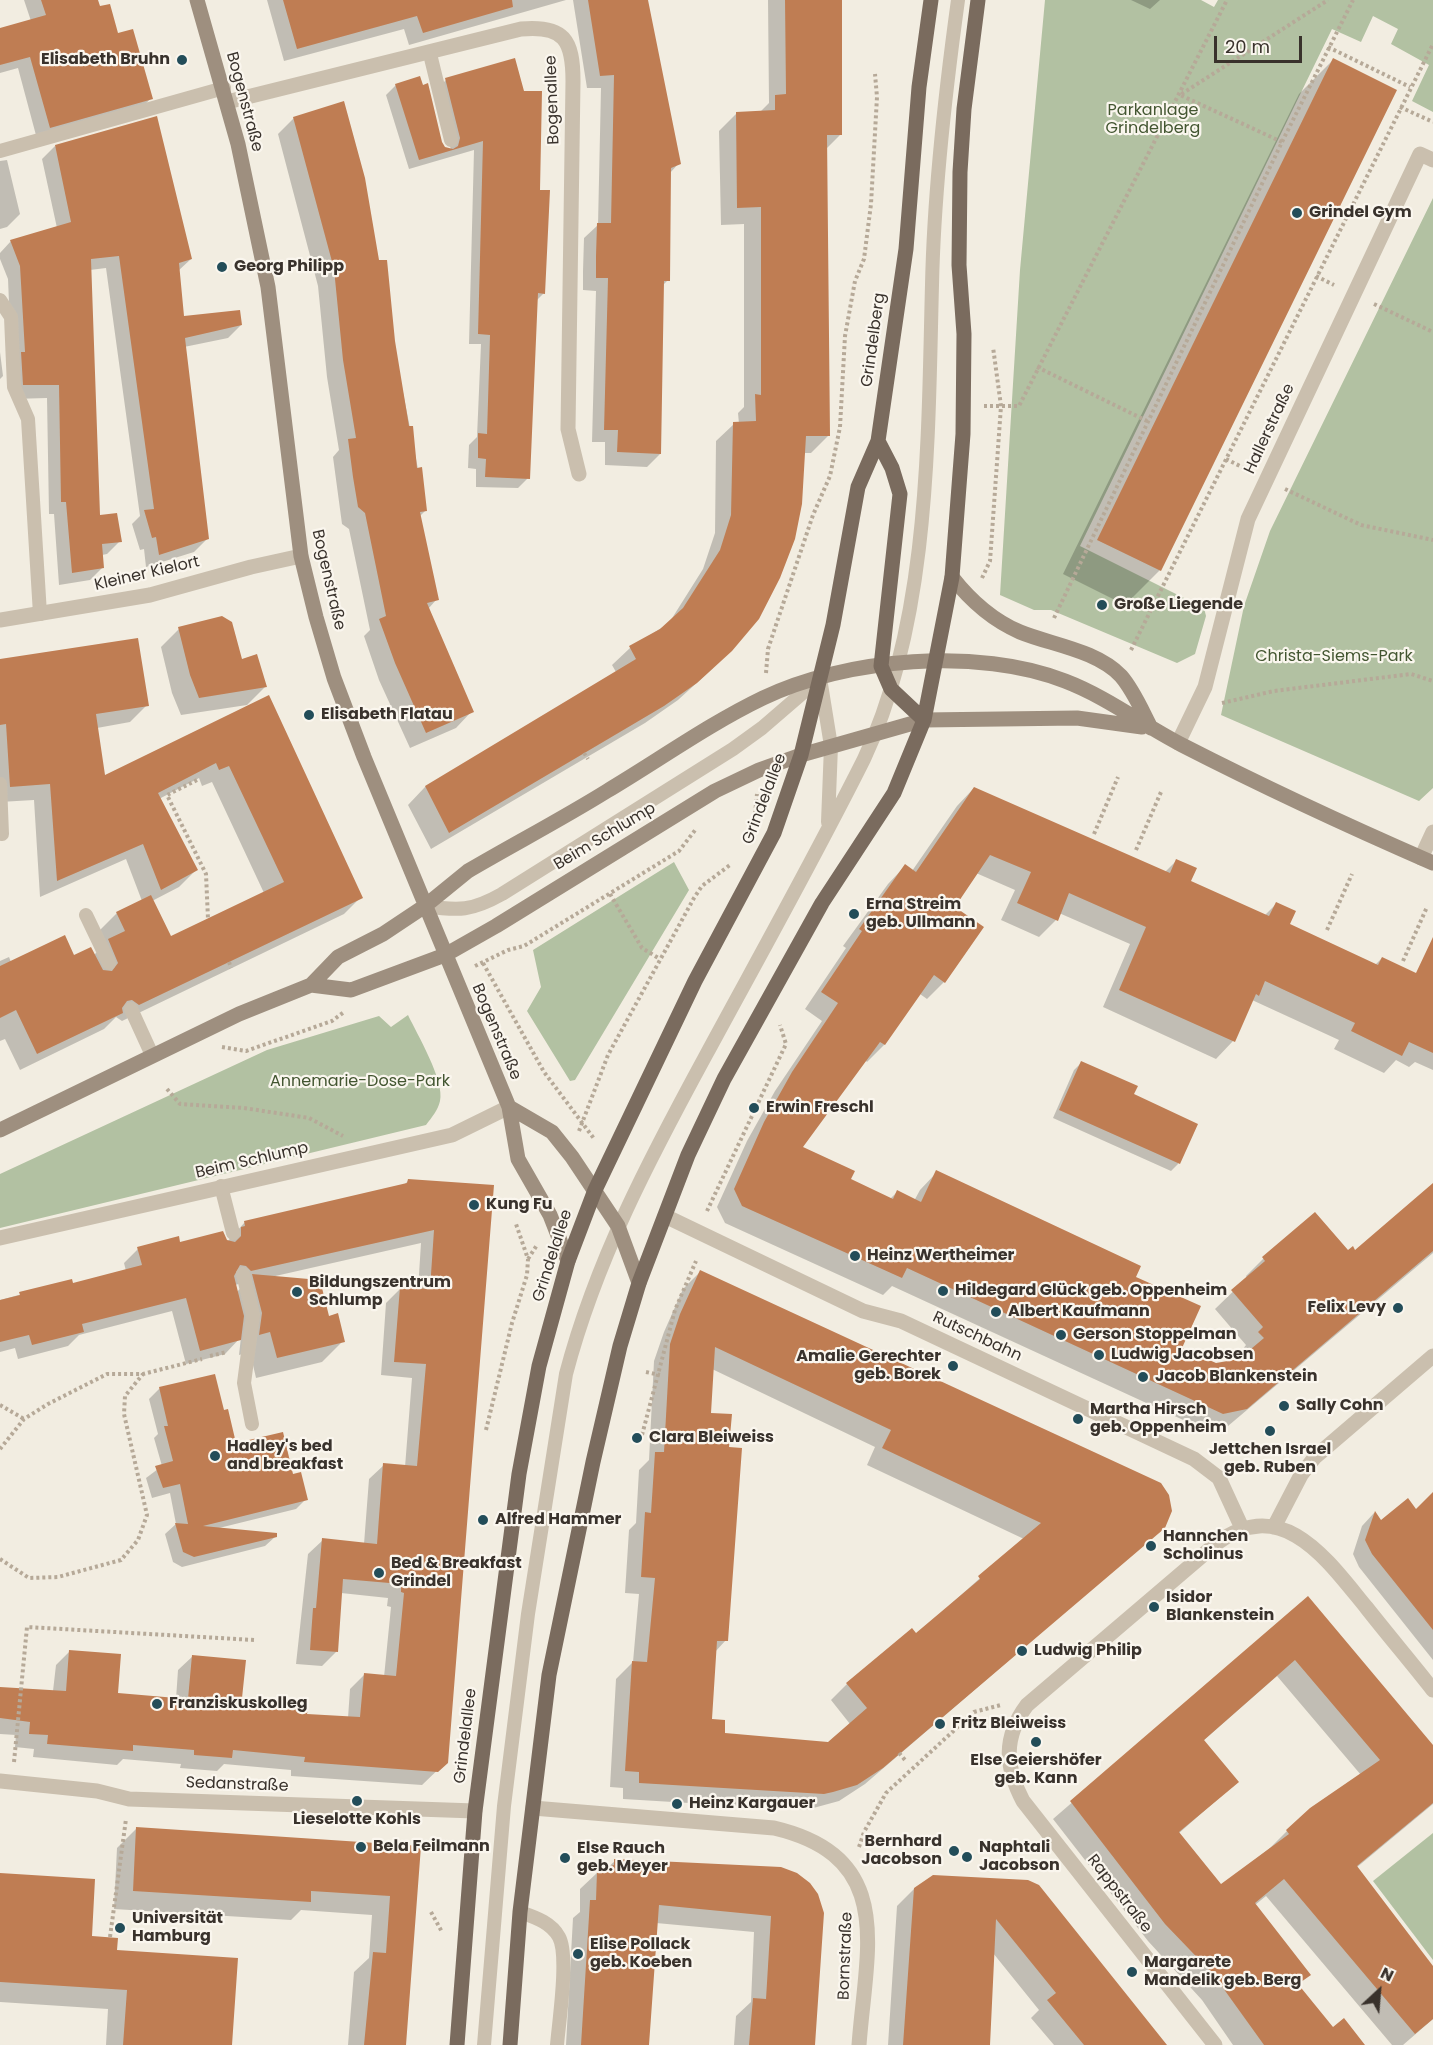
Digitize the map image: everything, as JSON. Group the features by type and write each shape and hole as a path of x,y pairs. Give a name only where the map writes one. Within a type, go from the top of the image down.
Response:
{"main road":[{"name":"Bogenstraße","path":"197,0 226,95 268,287 301,556 334,678 508,1107 518,1160 550,1215 568,1261"},
{"name":"Grindelberg","path":"820,678 833,625 858,487 878,441 906,249 919,87 931,0"},
{"path":"510,2045 520,1912 549,1676 568,1577 620,1346 639,1283 688,1155 724,1079 816,914 894,792 924,720 952,577 963,406 964,334 959,265 960,172 964,109 978,0"},
{"path":"878,441 892,468 900,494 881,666 891,689 924,720 1077,718 1151,728"},
{"path":"952,577 969,598 1017,631 1085,655 1120,675 1131,688 1151,728"},
{"path":"934,662 987,664 1045,674 1103,699 1178,743 1287,797 1427,860"},
{"name":"Beim Schlump","path":"0,1130 239,1014 311,985 338,957 382,934 425,906 468,870 604,793 712,726 765,697 820,678 881,666 934,662"},
{"name":"Grindelallee","path":"457,2045 475,1811 519,1474 539,1366 568,1261 595,1190 695,981 774,833 801,755 820,678"},
{"name":"Beim Schlump","path":"311,985 351,990 445,955 715,791 759,770 801,755 924,720"},
{"name":"Bogenstraße","path":"508,1107 552,1132 595,1190 618,1226 639,1283"}],"street":[{"name":"Bogenallee","path":"226,95 430,54 521,28 543,27 563,35 573,54 568,429 579,474"},
{"name":"Hallerstraße","path":"1178,743 1205,687 1248,519 1420,154 1433,160"},
{"name":"Kleiner Kielort","path":"0,620 150,595 251,567 301,556"},
{"path":"1427,860 1433,832"},
{"name":"Beim Schlump","path":"0,1238 452,1135 508,1107"},
{"name":"Rutschbahn","path":"665,1216 863,1311 901,1321 1194,1459 1219,1478 1242,1528"},
{"path":"1274,1527 1301,1475 1315,1457 1433,1356"},
{"path":"1242,1528 1274,1527 1307,1541 1325,1557 1433,1690"},
{"name":"Rappstraße","path":"1215,2045 1023,1801 1010,1771 1008,1759 1013,1727 1027,1705 1217,1543 1242,1528"},
{"name":"Sedanstraße","path":"6,1781 97,1791 129,1799 475,1811"},
{"name":"Bornstraße","path":"533,1808 774,1828 816,1842 831,1852 850,1872 866,1902 868,1920 859,2045"}],"lane":[{"path":"484,2045 507,1784 528,1614 566,1374 594,1281 618,1226 675,1113 826,833 876,732 898,664 906,627 920,531 932,362 935,229 949,66 958,0"},
{"path":"430,54 452,140"},
{"path":"0,152 226,95"},
{"path":"0,300 11,317 14,387 27,419 39,614"},
{"path":"820,678 831,746 826,833"},
{"name":"Beim Schlump","path":"425,906 461,911 485,904 733,749 762,728 820,678"},
{"path":"0,784 2,834"},
{"path":"86,915 109,963"},
{"path":"131,1009 152,1055"},
{"path":"221,1186 233,1233"},
{"path":"243,1274 253,1315 244,1383 252,1424"},
{"path":"520,1912 539,1919 559,1937 564,1954 557,2045"}],"path":[{"path":"982,406 1019,406 1227,0"},
{"path":"1179,95 1328,0"},
{"path":"1054,618 1147,421 1353,0"},
{"path":"1131,650 1433,44"},
{"path":"1328,47 1410,87"},
{"path":"766,674 768,649 813,515 830,476 841,416 845,336 855,280 864,259 871,204 876,109 875,74"},
{"path":"1179,95 1282,142"},
{"path":"1400,107 1433,122"},
{"path":"990,561 1001,406 993,347"},
{"path":"1037,367 1147,421"},
{"path":"1226,459 1361,525 1433,540"},
{"path":"1220,703 1274,691 1411,674 1433,681"},
{"path":"584,753 588,759"},
{"path":"1094,834 1118,777"},
{"path":"197,780 167,795 206,874 208,919"},
{"path":"1136,850 1161,792"},
{"path":"598,1143 543,1072 483,963 508,950 524,946 610,894 679,851 693,836"},
{"path":"580,1122 608,1055 702,886 718,876 733,862"},
{"path":"1327,930 1352,874"},
{"path":"610,894 642,948 660,959"},
{"path":"1403,961 1427,907"},
{"path":"229,962 231,968"},
{"path":"246,1051 332,1021"},
{"path":"703,1219 786,1044"},
{"path":"167,1089 180,1104 244,1107 309,1118 373,1152"},
{"path":"486,1430 512,1323 527,1275 528,1259 516,1224"},
{"path":"528,1259 540,1240"},
{"path":"642,1435 660,1375 675,1310 696,1261"},
{"path":"0,1447 24,1419 107,1374 143,1374 202,1359"},
{"path":"646,1372 660,1375"},
{"path":"0,1559 29,1578 58,1577 121,1560 138,1540 147,1515 124,1414 125,1396 143,1374"},
{"path":"0,1405 24,1419"},
{"path":"6,1781 27,1627 254,1640"},
{"path":"850,1872 864,1832 886,1793 974,1712 1003,1704"},
{"path":"899,1754 905,1760"},
{"path":"110,1938 129,1799"}],"green space":[{"name":"Parkanlage Grindelberg","path":"1045,0 1201,0 1214,7 1218,0 1433,0 1433,112 1412,101 1429,65 1391,44 1398,29 1373,16 1361,42 1332,29 1080,546 1204,608 1206,616 1195,654 1177,663 1051,610 1034,610 1000,595 1020,270"},
{"name":"Christa-Siems-Park","path":"1433,198 1433,788 1419,801 1221,715 1244,606 1270,531"},
{"path":"674,862 689,890 575,1080 570,1081 527,1011 541,987 533,950"},
{"name":"Annemarie-Dose-Park","path":"408,1015 434,1070 440,1092 438,1107 426,1125 0,1228 0,1174 267,1050 379,1016 391,1027"},
{"path":"1433,1833 1433,1960 1373,1881"}],"building":[{"path":"41,0 98,0 100,6 110,4 118,33 133,29 153,99 50,128 30,57 0,65 0,28 46,15"},
{"path":"283,0 512,0 513,7 423,33 417,16 297,49"},
{"path":"588,0 648,0 681,164 671,168 670,281 664,281 661,454 617,452 618,430 604,430 608,278 596,278 596,256 597,223 611,223 614,75 600,76"},
{"path":"785,0 842,0 842,135 827,135 830,436 806,436 802,504 795,539 780,578 759,619 732,651 697,683 664,706 449,833 425,786 636,659 629,646 660,629 683,608 720,550 731,515 733,422 756,421 755,394 761,395 761,207 737,208 736,112 775,110 775,95 786,94"},
{"path":"515,58 524,91 542,91 540,190 550,190 545,294 538,293 530,479 485,477 486,459 478,458 478,433 487,434 490,335 478,334 483,141 419,160 395,84 420,76 423,85 428,83 442,142 445,147 453,149 458,146 460,138 445,78"},
{"path":"1333,58 1397,90 1161,571 1097,540"},
{"path":"344,101 365,178 379,260 387,260 395,341 409,426 413,426 417,468 422,467 427,511 420,512 439,600 427,603 474,712 426,733 395,663 379,619 386,616 365,513 358,507 348,439 356,438 343,360 334,269 293,117"},
{"path":"157,116 192,259 179,263 184,316 240,310 242,325 185,338 209,539 159,555 156,537 152,538 144,510 154,509 119,256 91,259 100,515 117,513 122,542 102,544 104,568 72,573 66,502 61,502 59,385 23,385 21,352 25,352 20,266 10,240 71,222 55,145"},
{"path":"222,616 232,622 242,659 257,654 267,687 199,698 190,675 178,627"},
{"path":"138,638 149,706 96,714 105,775 269,695 363,898 139,1005 132,1000 127,1001 122,1008 123,1013 37,1054 16,1010 0,1018 0,966 65,935 74,955 91,947 103,970 112,971 118,963 108,939 125,931 116,912 151,895 171,936 284,882 229,766 219,770 216,763 158,793 198,870 161,890 143,844 57,881 50,784 10,787 6,724 0,725 0,659"},
{"path":"974,787 1170,873 1176,859 1197,868 1191,881 1269,916 1276,902 1296,911 1290,924 1378,965 1382,957 1416,973 1433,937 1433,1053 1409,1042 1402,1056 1351,1031 1355,1023 1265,981 1259,996 1256,994 1235,1042 1119,990 1146,927 1069,893 1058,921 1017,903 1031,872 990,855 955,907 984,927 945,983 934,975 885,1045 880,1042 803,1147 855,1171 851,1179 893,1199 897,1190 921,1202 936,1170 1141,1266 1136,1277 1201,1306 1182,1348 1216,1363 1239,1359 1264,1338 1258,1332 1263,1327 1231,1290 1265,1261 1262,1257 1315,1212 1348,1250 1353,1246 1355,1250 1433,1183 1433,1251 1247,1409 1223,1414 907,1268 902,1278 742,1206 734,1189 764,1122 792,1072 838,1003 821,992 862,931 859,929 905,864 916,872"},
{"path":"1081,1061 1138,1086 1134,1094 1198,1124 1180,1164 1059,1110"},
{"path":"408,1179 494,1185 448,1763 438,1772 304,1762 305,1757 233,1750 232,1758 194,1755 194,1750 133,1745 133,1751 47,1744 48,1735 29,1734 30,1722 0,1718 0,1687 66,1691 69,1650 121,1654 118,1693 188,1699 192,1655 246,1660 242,1698 283,1701 282,1707 308,1709 307,1714 360,1717 364,1673 396,1676 404,1593 401,1592 401,1584 343,1579 338,1652 310,1650 313,1608 316,1608 322,1538 377,1544 383,1463 417,1466 426,1364 394,1362 400,1287 430,1289 434,1230 251,1271 246,1266 240,1265 234,1276 244,1316 241,1340 200,1351 186,1298 82,1324 84,1332 32,1345 29,1335 0,1342 0,1300 20,1295 19,1292 72,1279 73,1283 142,1265 137,1247 179,1236 180,1242 223,1231 227,1240 235,1242 241,1236 241,1227 245,1226 244,1221 407,1183"},
{"path":"700,1270 1161,1483 1169,1495 1172,1511 1165,1528 883,1768 857,1785 824,1794 639,1783 639,1772 625,1771 632,1661 647,1662 655,1578 641,1577 645,1512 651,1513 655,1452 664,1452 670,1344 680,1314","holes":["715,1347 891,1430 882,1448 1041,1523 978,1576 980,1579 916,1633 912,1628 846,1683 867,1708 828,1742 725,1733 725,1720 712,1719 717,1641 728,1641 742,1448 729,1447 732,1414 711,1413"]},
{"path":"252,1274 320,1280 329,1316 338,1313 345,1342 277,1358 270,1332 259,1335 262,1313"},
{"path":"215,1374 224,1410 228,1409 236,1443 283,1432 293,1474 301,1472 308,1500 203,1526 277,1533 277,1537 194,1557 183,1552 175,1523 188,1524 180,1484 163,1488 155,1466 173,1461 164,1426 168,1426 159,1387"},
{"path":"1433,1492 1433,1630 1372,1554 1365,1540 1375,1511 1381,1520 1408,1498 1416,1509"},
{"path":"1308,1596 1433,1745 1433,1803 1357,1866 1433,1966 1433,2019 1415,2034 1284,1879 1255,1903 1311,1975 1298,1984 1333,2027 1344,2018 1365,2045 1264,2045 1213,1974 1165,1924 1070,1801","holes":["1295,1660 1380,1760 1310,1808 1286,1830 1289,1834 1221,1884 1179,1832 1239,1782 1204,1740"]},
{"path":"136,1827 421,1846 406,2045 364,2045 373,1952 386,1953 390,1896 311,1891 311,1902 133,1891"},
{"path":"614,1859 781,1867 797,1873 810,1883 818,1894 824,1913 815,2045 749,2045 753,1998 766,1999 771,1916 659,1905 649,2045 581,2045 590,1900 596,1900 597,1871 614,1865"},
{"path":"0,1873 95,1879 92,1936 118,1938 117,1950 238,1958 232,2045 123,2045 127,1990 0,1982"},
{"path":"933,1875 1028,1880 1039,1885 1167,2045 1084,2045 1047,2000 1056,1993 996,1919 990,2045 903,2045 914,1888"}],"place":[{"name":"Elisabeth Bruhn","path":"182,60"},
{"name":"Grindel Gym","path":"1297,213"},
{"name":"Georg Philipp","path":"222,267"},
{"name":"Große Liegende","path":"1102,605"},
{"name":"Elisabeth Flatau","path":"309,715"},
{"name":"Erna Streim geb. Ullmann","path":"854,914"},
{"name":"Erwin Freschl","path":"754,1108"},
{"name":"Kung Fu","path":"474,1205"},
{"name":"Heinz Wertheimer","path":"855,1256"},
{"name":"Hildegard Glück geb. Oppenheim","path":"943,1291"},
{"name":"Bildungszentrum Schlump","path":"297,1292"},
{"name":"Felix Levy","path":"1398,1308"},
{"name":"Albert Kaufmann","path":"996,1312"},
{"name":"Gerson Stoppelman","path":"1061,1335"},
{"name":"Ludwig Jacobsen","path":"1099,1355"},
{"name":"Amalie Gerechter geb. Borek","path":"953,1366"},
{"name":"Jacob Blankenstein","path":"1143,1377"},
{"name":"Sally Cohn","path":"1284,1406"},
{"name":"Martha Hirsch geb. Oppenheim","path":"1078,1419"},
{"name":"Jettchen Israel geb. Ruben","path":"1270,1431"},
{"name":"Clara Bleiweiss","path":"637,1438"},
{"name":"Hadley's bed and breakfast","path":"215,1456"},
{"name":"Alfred Hammer","path":"483,1520"},
{"name":"Hannchen Scholinus","path":"1151,1546"},
{"name":"Bed & Breakfast Grindel","path":"379,1573"},
{"name":"Isidor Blankenstein","path":"1154,1607"},
{"name":"Ludwig Philip","path":"1022,1651"},
{"name":"Franziskuskolleg","path":"157,1704"},
{"name":"Fritz Bleiweiss","path":"940,1724"},
{"name":"Else Geiershöfer geb. Kann","path":"1036,1742"},
{"name":"Lieselotte Kohls","path":"357,1801"},
{"name":"Heinz Kargauer","path":"677,1804"},
{"name":"Bela Feilmann","path":"361,1847"},
{"name":"Bernhard Jacobson","path":"954,1851"},
{"name":"Naphtali Jacobson","path":"967,1857"},
{"name":"Else Rauch geb. Meyer","path":"565,1858"},
{"name":"Universität Hamburg","path":"120,1928"},
{"name":"Elise Pollack geb. Koeben","path":"578,1954"},
{"name":"Margarete Mandelik geb. Berg","path":"1132,1972"}]}
